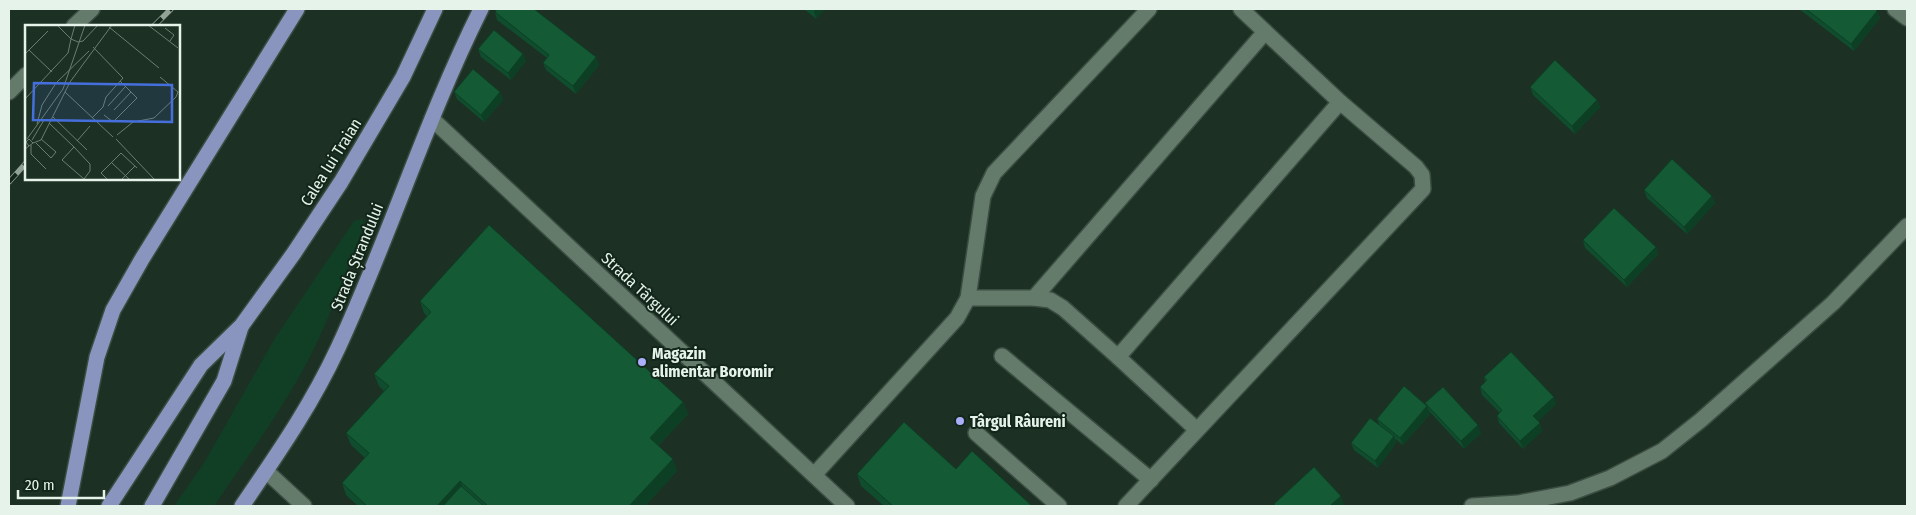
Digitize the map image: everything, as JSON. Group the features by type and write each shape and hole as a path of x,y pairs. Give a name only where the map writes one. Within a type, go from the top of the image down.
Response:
{"main road":[{"path":"68,506 97,357 113,310 137,267 297,9"},
{"name":"Calea lui Traian","path":"109,506 201,365 242,325 294,253 341,182 403,77 435,9"},
{"name":"Strada Ștrandului","path":"242,506 313,399 339,347 449,77 481,9"},
{"name":"Calea lui Traian","path":"152,506 224,381 242,325"}],"street":[{"path":"75,25 92,9"},
{"path":"814,475 957,318 968,298 983,196 994,173 1149,9"},
{"path":"1126,506 1423,189 1422,175 1416,167 1340,102 1241,9"},
{"path":"1895,9 1907,18"},
{"path":"1034,298 1265,32"},
{"path":"9,92 25,76"},
{"path":"1118,357 1340,102"},
{"name":"Strada Târgului","path":"432,118 847,506"},
{"path":"1472,506 1518,503 1570,493 1610,478 1662,451 1701,420 1833,303 1907,226"},
{"path":"968,298 1034,298 1050,300 1063,308 1197,430"},
{"path":"1002,356 1151,480"},
{"path":"976,433 1059,506"},
{"path":"266,471 304,506"}],"green space":[{"path":"363,219 364,226 322,332 295,384 273,420 214,506 174,506 204,463 275,338 354,221"}],"building":[{"path":"497,9 534,9 596,57 573,86 543,63 549,55 495,12"},
{"path":"1806,9 1875,9 1877,11 1851,44"},
{"path":"494,30 523,54 508,73 478,49"},
{"path":"1555,60 1597,100 1572,126 1530,87"},
{"path":"473,69 500,92 481,115 454,92"},
{"path":"1672,159 1712,196 1684,227 1644,190"},
{"path":"1614,208 1656,247 1624,280 1583,240"},
{"path":"489,225 683,402 650,438 673,459 629,506 488,506 460,481 437,506 367,506 342,483 369,453 346,433 389,386 374,374 431,312 420,301"},
{"path":"1511,352 1554,397 1533,416 1540,423 1520,441 1497,416 1502,410 1480,387 1487,380 1484,377"},
{"path":"1404,386 1427,406 1400,438 1377,419"},
{"path":"1443,387 1478,425 1461,441 1425,403"},
{"path":"1370,418 1394,436 1375,461 1351,443"},
{"path":"904,422 956,469 972,451 1032,506 893,506 857,474"},
{"path":"1314,467 1341,496 1330,506 1276,506 1274,504"},
{"path":"461,486 484,506 443,506"}],"railway":[{"path":"155,25 171,9"},
{"path":"9,182 25,164"}],"place":[{"name":"Magazin alimentar Boromir","path":"642,362"},
{"name":"Târgul Râureni","path":"960,421"}]}
